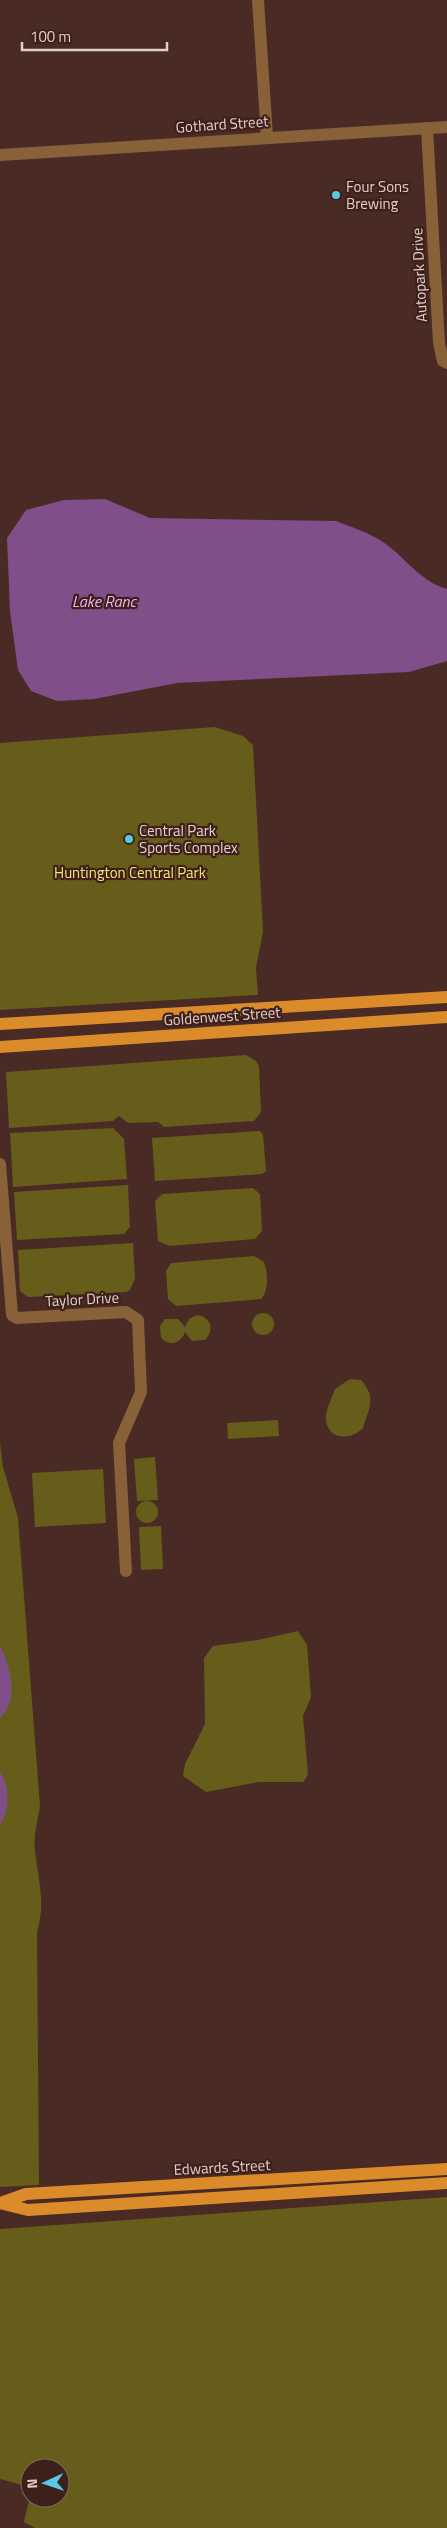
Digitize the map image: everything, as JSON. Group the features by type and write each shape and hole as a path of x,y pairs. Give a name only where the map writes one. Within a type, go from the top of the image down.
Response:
{"main road":[{"name":"Goldenwest Street","path":"0,1024 447,997"},
{"name":"Goldenwest Street","path":"0,1047 447,1016"},
{"name":"Edwards Street","path":"0,2203 26,2194 447,2169"},
{"name":"Edwards Street","path":"0,2203 28,2210 447,2182"}],"street":[{"path":"258,0 267,137"},
{"name":"Gothard Street","path":"0,155 447,127"},
{"name":"Autopark Drive","path":"427,128 439,343 445,362"},
{"name":"Taylor Drive","path":"0,1164 12,1315 17,1318 126,1312 138,1320 142,1392 119,1443 126,1570"}],"green space":[{"name":"Huntington Central Park","path":"215,727 243,736 253,745 263,932 256,968 258,995 0,1010 0,743"},
{"path":"246,1055 256,1061 259,1066 261,1112 254,1121 164,1127 158,1122 128,1123 119,1116 113,1121 9,1128 6,1072"},
{"path":"113,1128 124,1139 127,1179 13,1187 10,1133"},
{"path":"260,1131 263,1135 266,1171 262,1174 155,1181 152,1138"},
{"path":"128,1185 130,1227 124,1234 17,1240 14,1192"},
{"path":"253,1188 260,1194 262,1231 255,1239 169,1246 158,1241 155,1201 162,1194"},
{"path":"133,1243 135,1279 130,1290 126,1292 28,1297 20,1291 18,1250"},
{"path":"254,1256 264,1262 266,1271 267,1287 261,1299 176,1306 168,1299 166,1271 171,1263"},
{"path":"263,1313 271,1316 274,1324 271,1332 263,1335 255,1332 252,1324 255,1316"},
{"path":"197,1315 206,1318 210,1324 210,1332 205,1340 192,1341 185,1332 181,1339 172,1343 161,1338 160,1326 165,1319 178,1319 185,1327 189,1319"},
{"path":"350,1379 361,1380 366,1386 370,1398 369,1409 363,1428 358,1432 347,1436 336,1435 331,1432 326,1420 329,1404 335,1389"},
{"path":"278,1420 279,1436 228,1439 227,1423"},
{"path":"0,1443 3,1467 18,1518 40,1806 35,1845 41,1911 37,1932 39,2185 0,2187"},
{"path":"155,1457 158,1500 137,1501 134,1459"},
{"path":"103,1469 106,1523 35,1527 32,1473"},
{"path":"147,1501 155,1504 158,1512 155,1520 147,1523 139,1520 136,1512 139,1504"},
{"path":"161,1526 163,1569 141,1570 139,1527"},
{"path":"298,1631 307,1645 311,1697 303,1716 308,1775 303,1782 259,1782 206,1792 183,1776 185,1764 205,1724 204,1658 213,1646 258,1640"},
{"path":"447,2197 447,2528 35,2528 24,2522 27,2508 70,2508 70,2458 20,2458 20,2484 0,2479 0,2229"}],"water":[{"name":"Lake Ranc","path":"105,499 150,518 336,521 372,536 385,543 431,582 447,589 447,661 409,672 177,683 94,699 57,701 31,691 18,670 10,611 7,538 26,510 64,500"},
{"path":"0,1645 10,1673 11,1692 10,1702 0,1718"},
{"path":"0,1772 6,1785 8,1799 6,1812 0,1825"}],"place":[{"name":"Four Sons Brewing","path":"336,195"},
{"name":"Central Park Sports Complex","path":"129,839"}]}
